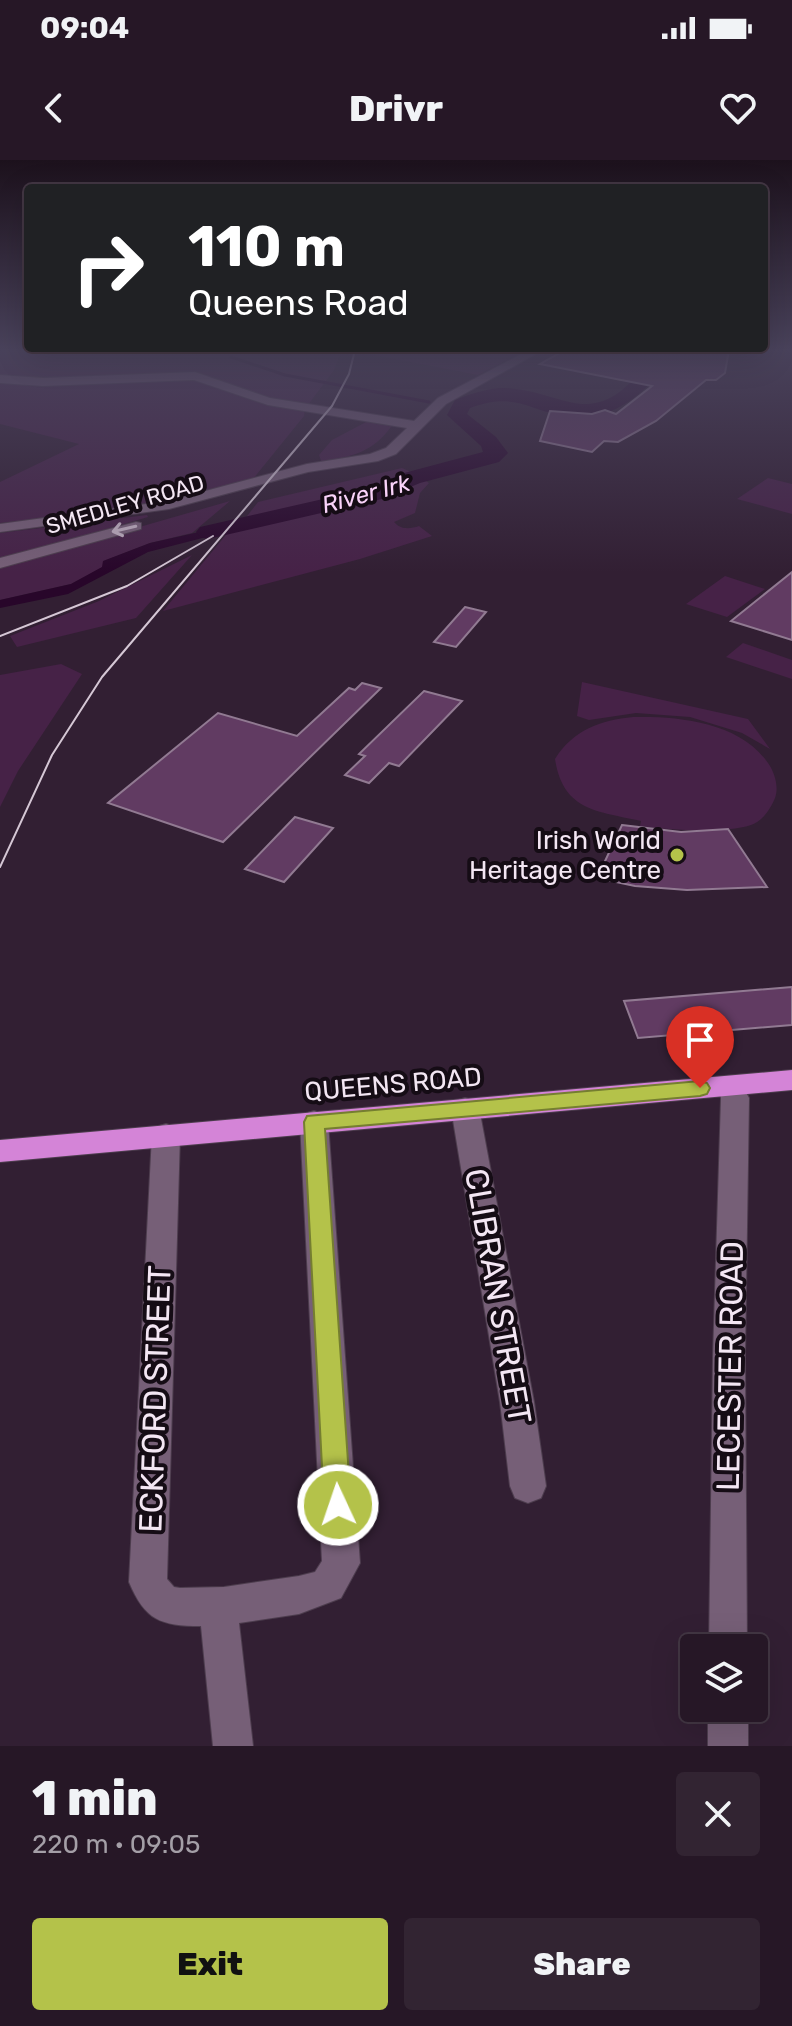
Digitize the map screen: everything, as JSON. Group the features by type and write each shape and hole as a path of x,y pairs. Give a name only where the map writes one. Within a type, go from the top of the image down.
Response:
{"highway":[{"name":"QUEENS ROAD","path":"0,1151 792,1080"}],"street":[{"path":"408,424 414,425"},
{"path":"0,528 169,505 307,468 373,458 391,451 414,425"},
{"name":"SMEDLEY ROAD","path":"0,563 147,523 226,498 260,482"},
{"name":"LECESTER ROAD","path":"728,1634 729,1357 735,1098 730,1086"},
{"name":"CLIBRAN STREET","path":"465,1108 517,1402 528,1486"},
{"name":"ECKFORD STREET","path":"166,1135 148,1582 154,1595 169,1605 218,1606 307,1595 329,1584 341,1563 314,1122"},
{"path":"218,1606 233,1746"},
{"path":"728,1722 728,1746"}],"shaded area":[{"path":"0,424 298,424 253,479 173,500 105,512 0,523 0,482 79,444"},
{"path":"362,424 393,424 370,447 322,463 319,455 332,440"},
{"path":"402,468 416,474 370,492 244,520 258,502"},
{"path":"422,478 429,483 420,493 415,513 394,522 406,528 419,526 432,536 360,559 163,611 230,530 375,496"},
{"path":"768,478 792,484 792,514 737,499"},
{"path":"230,501 192,533 150,543 104,561 103,567 71,584 0,600 0,567"},
{"path":"148,517 0,560 0,533"},
{"path":"261,518 257,524 148,552 68,594 0,608 0,600 71,584 102,567 103,561 150,543"},
{"path":"192,555 136,618 17,647 10,636 99,601"},
{"path":"725,576 765,589 727,617 686,604"},
{"path":"743,643 792,660 792,679 726,657"},
{"path":"61,664 82,674 18,771 0,807 0,675"},
{"path":"582,682 748,719 770,749 742,733 690,717 636,713 589,720 577,716"},
{"path":"633,717 689,720 742,738 768,763 774,776 776,794 769,810 755,823 739,828 680,830 640,826 641,821 584,806 566,789 555,759 570,741 589,728"}],"building":[{"path":"546,424 651,424 618,442 604,441 592,452 540,441"},
{"path":"792,572 792,640 731,621"},
{"path":"465,607 486,612 456,647 434,642"},
{"path":"362,683 381,688 223,842 108,803 218,713 297,736 349,688 355,690"},
{"path":"424,691 462,701 399,766 389,763 369,783 345,775 365,756 359,754"},
{"path":"295,817 333,828 284,882 245,869"},
{"name":"Irish World Heritage Centre","path":"622,825 681,832 728,829 767,887 687,890 635,886 597,878"},
{"path":"792,987 792,1025 638,1038 624,1001"}],"waterway":[{"name":"River Irk","path":"208,532 374,494 412,478 497,453 484,437 466,424"}],"tram line":[{"path":"0,867 52,755 102,677 317,424"},
{"path":"0,636 127,586 213,536"}],"place":[{"name":"Irish World Heritage Centre","path":"677,855"}],"route":[{"path":"338,1505 314,1122 700,1088"}]}
